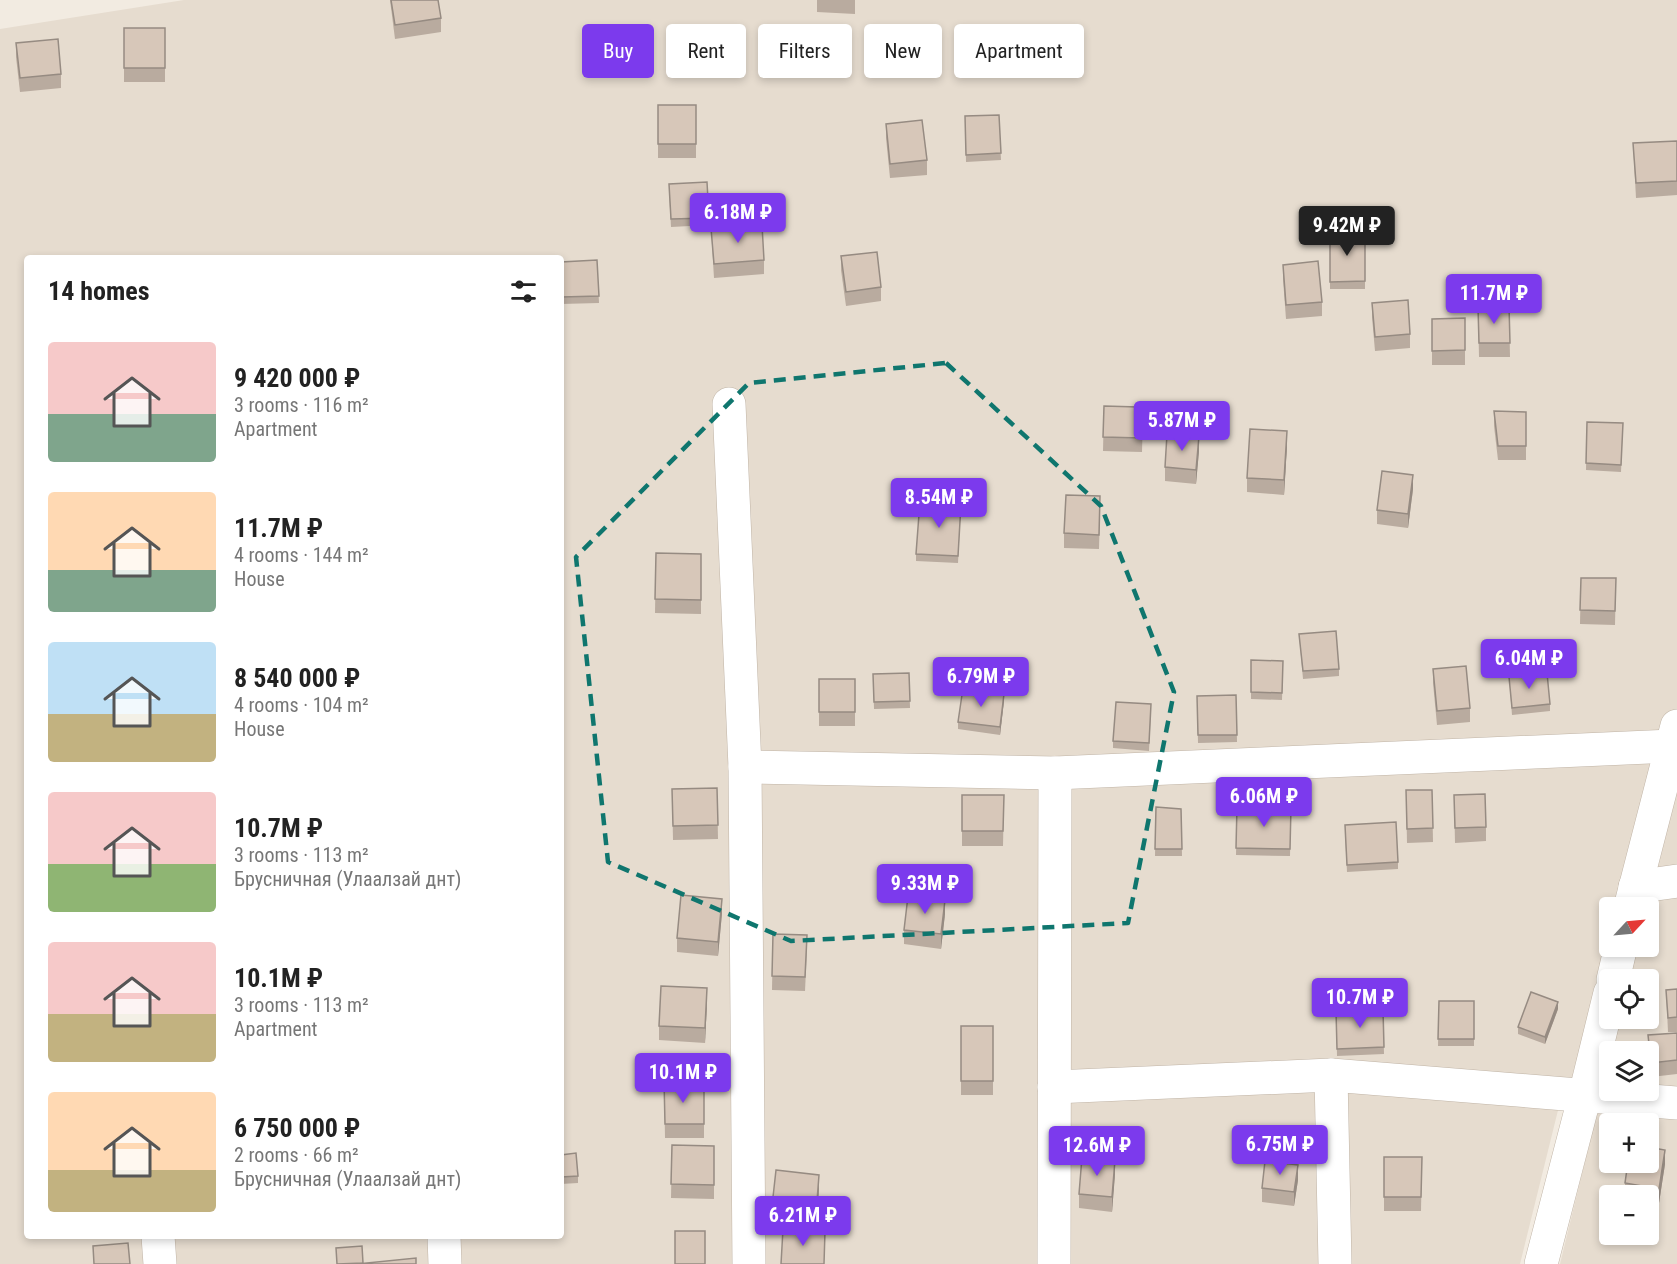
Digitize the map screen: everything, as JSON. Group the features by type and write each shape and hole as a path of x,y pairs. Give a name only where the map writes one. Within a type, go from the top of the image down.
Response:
{"street":[{"path":"729,405 745,767 749,1264"},
{"path":"745,767 1055,772 1675,735 1632,897"},
{"path":"1054,1264 1055,772"},
{"path":"1632,897 1677,881"},
{"path":"1541,1264 1601,1029"},
{"path":"1054,1087 1331,1075 1677,1103"},
{"path":"1331,1075 1335,1264"},
{"path":"158,1239 160,1264"},
{"path":"444,1239 445,1264"}],"highlighted area":[{"path":"946,363 1101,506 1174,692 1128,923 791,941 608,862 576,557 749,383"}],"shaded area":[{"path":"184,0 1677,0 1677,1087 1659,1086 1659,1041 1599,1041 1599,1084 1565,1082 1520,1264 0,1264 0,29"},
{"path":"1598,1108 1677,1113 1677,1264 1560,1264"}],"building":[{"path":"391,0 438,0 441,18 395,25"},
{"path":"124,28 165,28 165,68 124,68"},
{"path":"58,39 61,74 20,78 16,43"},
{"path":"658,105 696,105 696,144 658,144"},
{"path":"999,115 1001,153 966,155 965,116"},
{"path":"922,120 927,160 890,164 886,124"},
{"path":"1677,141 1677,181 1636,183 1633,143"},
{"path":"707,182 709,218 671,219 669,184"},
{"path":"762,225 764,260 714,264 711,228"},
{"path":"1330,233 1365,233 1365,281 1330,282"},
{"path":"877,252 881,287 846,292 841,256"},
{"path":"597,260 599,296 564,297 564,262"},
{"path":"1318,261 1322,302 1286,305 1283,265"},
{"path":"1408,300 1410,334 1375,337 1372,303"},
{"path":"1509,306 1510,343 1479,343 1478,307"},
{"path":"1465,318 1465,350 1432,351 1432,319"},
{"path":"1104,406 1138,407 1138,415 1143,415 1142,438 1103,437"},
{"path":"1494,411 1526,412 1526,446 1498,446"},
{"path":"1587,422 1623,423 1621,465 1586,463"},
{"path":"1250,429 1287,431 1284,480 1247,478"},
{"path":"1167,434 1199,436 1196,470 1165,467"},
{"path":"1382,471 1413,475 1408,514 1377,510"},
{"path":"1066,495 1100,496 1099,535 1064,533"},
{"path":"920,501 961,504 958,556 916,554"},
{"path":"656,553 701,554 701,600 655,599"},
{"path":"1581,578 1616,578 1615,611 1580,610"},
{"path":"1336,631 1339,669 1303,671 1299,634"},
{"path":"1251,660 1283,661 1282,693 1251,692"},
{"path":"1466,666 1470,708 1437,711 1433,669"},
{"path":"909,673 910,701 874,702 873,674"},
{"path":"1547,673 1550,704 1512,708 1509,677"},
{"path":"819,679 855,679 855,712 819,712"},
{"path":"963,688 1004,694 1000,727 958,722"},
{"path":"1236,695 1237,735 1198,735 1197,696"},
{"path":"1116,702 1151,704 1149,743 1113,741"},
{"path":"717,788 718,825 673,826 672,789"},
{"path":"1406,790 1432,790 1433,828 1407,829"},
{"path":"1485,794 1486,827 1455,828 1454,795"},
{"path":"962,795 1004,795 1003,831 962,831"},
{"path":"1237,806 1291,807 1290,849 1236,848"},
{"path":"1156,807 1181,809 1182,849 1155,849"},
{"path":"1396,822 1398,862 1347,865 1345,825"},
{"path":"681,895 722,899 718,942 677,938"},
{"path":"908,896 945,900 941,934 904,930"},
{"path":"773,934 807,935 805,977 772,976"},
{"path":"661,986 707,988 705,1028 659,1026"},
{"path":"1677,989 1677,1017 1668,1018 1666,990"},
{"path":"1531,992 1558,1002 1545,1037 1518,1027"},
{"path":"1439,1001 1474,1001 1474,1039 1438,1039"},
{"path":"1383,1010 1384,1047 1337,1049 1336,1011"},
{"path":"961,1026 993,1026 993,1081 961,1081"},
{"path":"1677,1033 1677,1060 1659,1062 1659,1041 1649,1041 1648,1035"},
{"path":"664,1080 684,1081 685,1091 704,1091 704,1124 665,1124"},
{"path":"672,1145 714,1146 714,1185 671,1184"},
{"path":"1659,1149 1665,1150 1659,1189 1659,1185 1625,1183 1626,1173 1659,1173"},
{"path":"576,1153 578,1176 564,1177 564,1155"},
{"path":"1082,1157 1115,1160 1112,1197 1079,1194"},
{"path":"1384,1157 1422,1157 1421,1197 1384,1197"},
{"path":"1265,1161 1298,1165 1294,1192 1262,1188"},
{"path":"776,1170 819,1175 817,1201 773,1197"},
{"path":"783,1229 825,1231 824,1264 781,1264"},
{"path":"675,1231 705,1231 705,1264 675,1264"},
{"path":"128,1243 130,1264 94,1264 93,1246"},
{"path":"362,1246 363,1263 337,1264 336,1248"},
{"path":"416,1258 416,1264 357,1264"}]}
